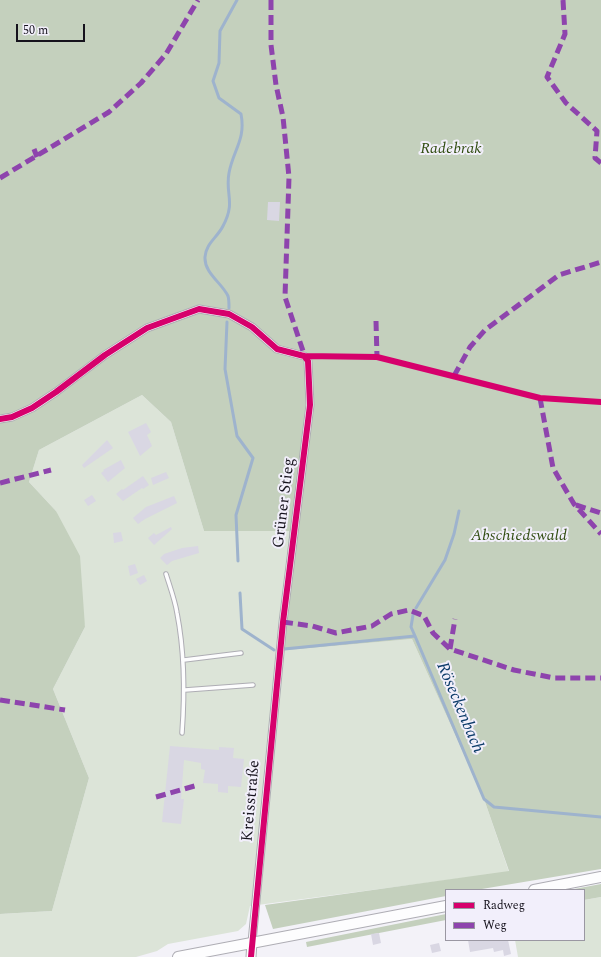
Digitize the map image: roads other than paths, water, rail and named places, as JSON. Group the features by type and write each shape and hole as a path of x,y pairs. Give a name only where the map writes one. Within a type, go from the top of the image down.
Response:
{"main road":[{"path":"539,889 601,877"},
{"path":"178,957 445,906"}],"street":[{"name":"Grüner Stieg","path":"0,419 12,417 32,408 105,355 147,328 199,309 229,314 252,327 277,349 306,359 310,405 280,647"},
{"name":"Kreisstraße","path":"251,957 280,647"}],"lane":[{"path":"166,574 177,612 184,660 185,690 182,733"},
{"path":"184,660 242,653"},
{"path":"185,690 253,686"}],"waterway":[{"name":"Röseckenbach","path":"229,308 228,296 207,268 205,257 207,248 221,230 227,218 230,204 228,187 229,173 242,131 241,114 219,98 213,81 219,63 220,31 237,0"},
{"name":"Röseckenbach","path":"227,322 225,369 237,436 253,458 236,515 238,561"},
{"path":"416,608 445,560 454,534 459,511"},
{"name":"Röseckenbach","path":"240,593 242,629 274,650"},
{"path":"413,615 411,627 415,636"},
{"name":"Röseckenbach","path":"284,649 415,636 484,799 494,807 601,817"}],"park label":[{"name":"Radebrak","path":"451,150"},
{"name":"Abschiedswald","path":"519,537"}]}
